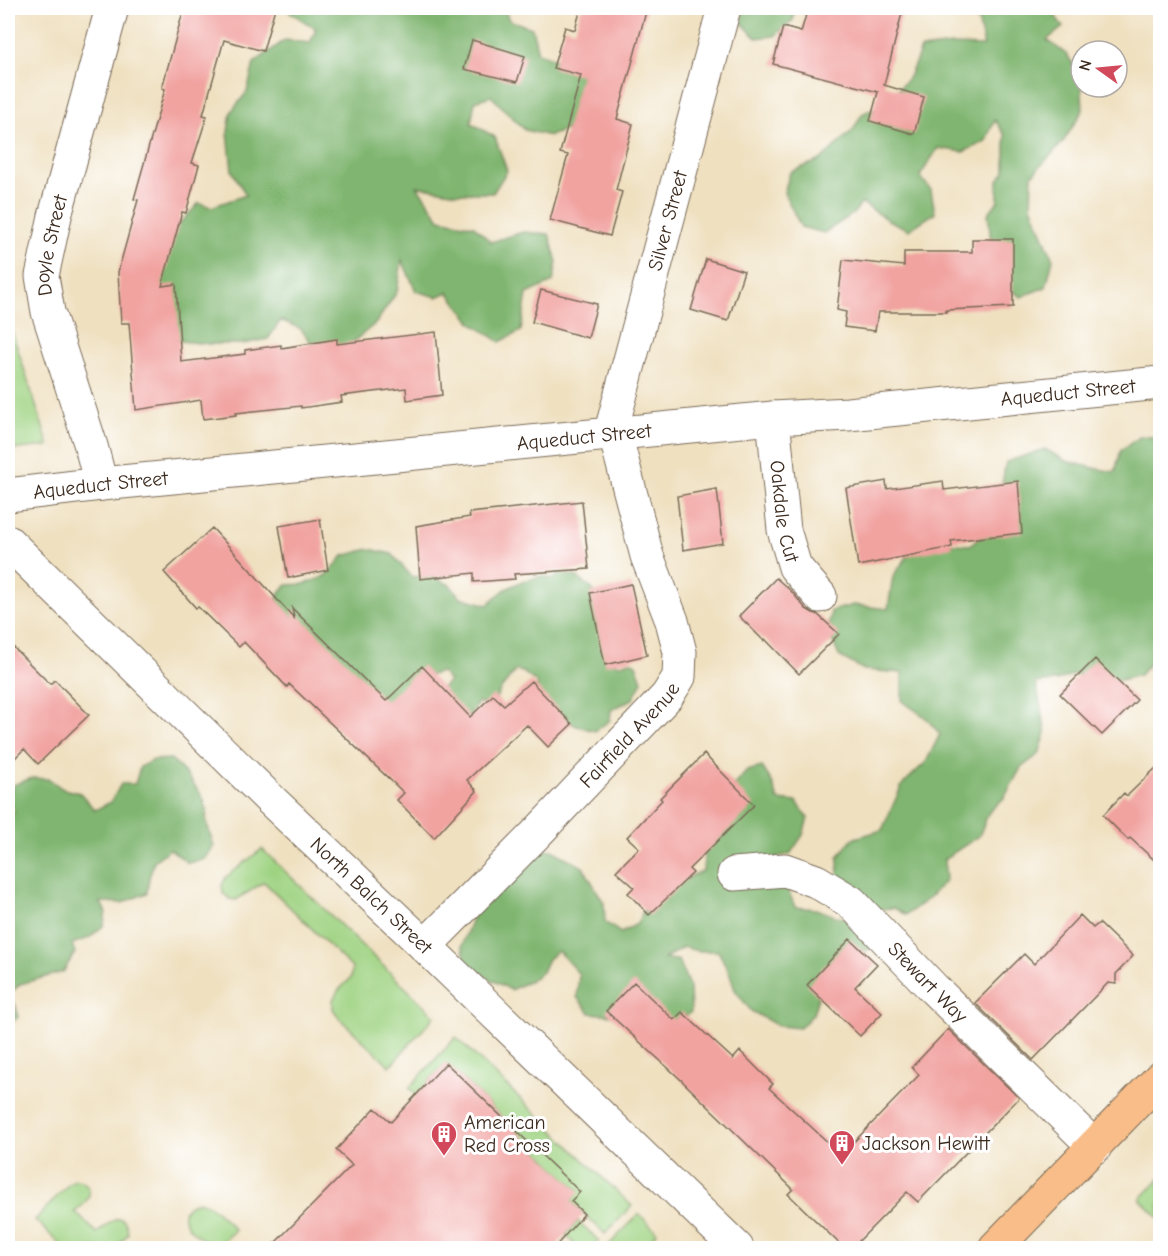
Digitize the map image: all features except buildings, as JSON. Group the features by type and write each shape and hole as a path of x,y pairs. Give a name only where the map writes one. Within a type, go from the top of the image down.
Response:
{"main road":[{"path":"995,1248 1161,1078"}],"street":[{"name":"Doyle Street","path":"101,484 48,312 42,276 55,216 112,8"},
{"name":"Silver Street","path":"613,434 724,8"},
{"name":"Aqueduct Street","path":"8,495 773,418 848,414 1161,383"},
{"name":"Oakdale Cut","path":"773,418 784,530 795,567 820,596"},
{"name":"Fairfield Avenue","path":"425,946 535,835 667,696 679,677 680,652 672,621 647,556 613,434"},
{"name":"North Balch Street","path":"8,542 271,800 736,1248"},
{"name":"Stewart Way","path":"734,874 785,870 816,881 851,902 934,989 1095,1147"}],"green space":[{"path":"284,8 504,8 509,20 532,28 538,53 577,66 586,90 585,122 550,136 525,130 491,96 475,101 471,123 495,137 507,171 493,193 457,193 417,186 440,219 474,226 491,242 523,232 549,234 557,262 553,282 527,294 521,331 500,342 472,323 448,292 437,297 416,291 402,260 397,292 376,323 343,350 316,350 301,329 281,320 268,339 243,344 180,341 155,305 161,243 199,203 211,207 246,195 232,171 228,132 231,112 247,92 254,63 285,40 310,43 316,29"},
{"path":"743,8 795,8 793,20 775,36 756,38 742,23"},
{"path":"954,8 1050,8 1063,27 1047,40 1069,58 1069,99 1082,99 1083,110 1063,142 1032,175 1031,206 1053,259 1046,287 1021,297 995,279 988,214 998,201 998,180 1005,172 1005,135 995,120 985,142 963,152 938,148 920,176 931,190 935,213 909,230 862,203 853,214 824,233 801,227 784,193 790,172 820,160 853,130 862,114 888,101 909,77 921,49 952,45 984,46 978,20 960,15"},
{"path":"8,319 49,446 8,450"},
{"path":"1141,436 1160,438 1160,649 1140,675 1105,684 1075,674 1056,681 1036,683 1046,733 1039,754 1021,768 1004,798 989,812 979,836 944,859 946,880 929,898 906,915 894,908 852,911 838,883 838,857 852,839 882,830 902,785 926,762 940,734 925,717 902,701 902,673 864,670 839,656 828,630 831,611 853,605 888,609 893,576 912,550 929,542 970,545 987,530 1000,494 1006,462 1045,449 1066,461 1115,472 1121,450"},
{"path":"369,549 392,554 412,577 430,575 450,585 460,597 488,605 506,589 522,581 543,576 553,579 560,574 575,576 600,598 611,659 618,665 630,661 636,664 642,681 633,699 611,710 610,720 595,731 559,718 538,695 537,683 523,672 516,670 491,707 479,702 471,712 467,727 439,691 449,681 441,672 424,677 392,707 275,615 278,594 287,585 304,584 321,578 331,571 343,556"},
{"path":"171,759 201,794 214,846 205,859 188,863 170,849 154,861 147,893 122,903 100,902 106,911 104,925 89,938 72,944 75,953 63,972 20,984 8,996 8,813 14,812 9,798 13,785 32,778 49,779 63,789 80,793 95,810 111,802 121,784 135,784 140,767 153,760"},
{"path":"762,767 772,782 778,800 797,802 808,818 803,835 790,854 773,858 769,888 787,887 795,907 816,909 838,917 857,920 875,945 868,950 844,955 821,988 813,1014 800,1028 778,1026 751,1011 735,990 718,951 698,951 683,947 664,959 678,960 690,988 691,1012 679,1021 590,1013 577,997 579,974 558,951 548,959 542,972 511,990 467,967 462,945 473,916 531,850 552,850 583,867 604,903 605,922 621,933 637,924 647,903 669,885 703,871 706,829 730,790 747,771"},
{"path":"262,849 435,1016 390,1066 340,1019 333,1009 333,1000 338,991 351,978 352,968 264,882 236,900 230,899 223,893 222,885 226,877"},
{"path":"8,996 16,1006 18,1017 8,1026"},
{"path":"456,1037 632,1206 605,1234 571,1201 579,1191 446,1063 416,1095 409,1088"},
{"path":"1160,1179 1160,1219 1140,1199"},
{"path":"74,1180 82,1181 89,1190 85,1202 75,1212 97,1233 116,1219 124,1220 128,1234 116,1248 64,1248 35,1220"},
{"path":"199,1201 214,1209 235,1230 218,1245 201,1238 184,1219 184,1212 189,1206"},
{"path":"639,1214 657,1232 644,1248 606,1248"},
{"path":"578,1221 599,1241 592,1248 570,1248 574,1244 566,1235"}],"place":[{"name":"American Red Cross","path":"444,1157"},
{"name":"Jackson Hewitt","path":"842,1166"}]}
